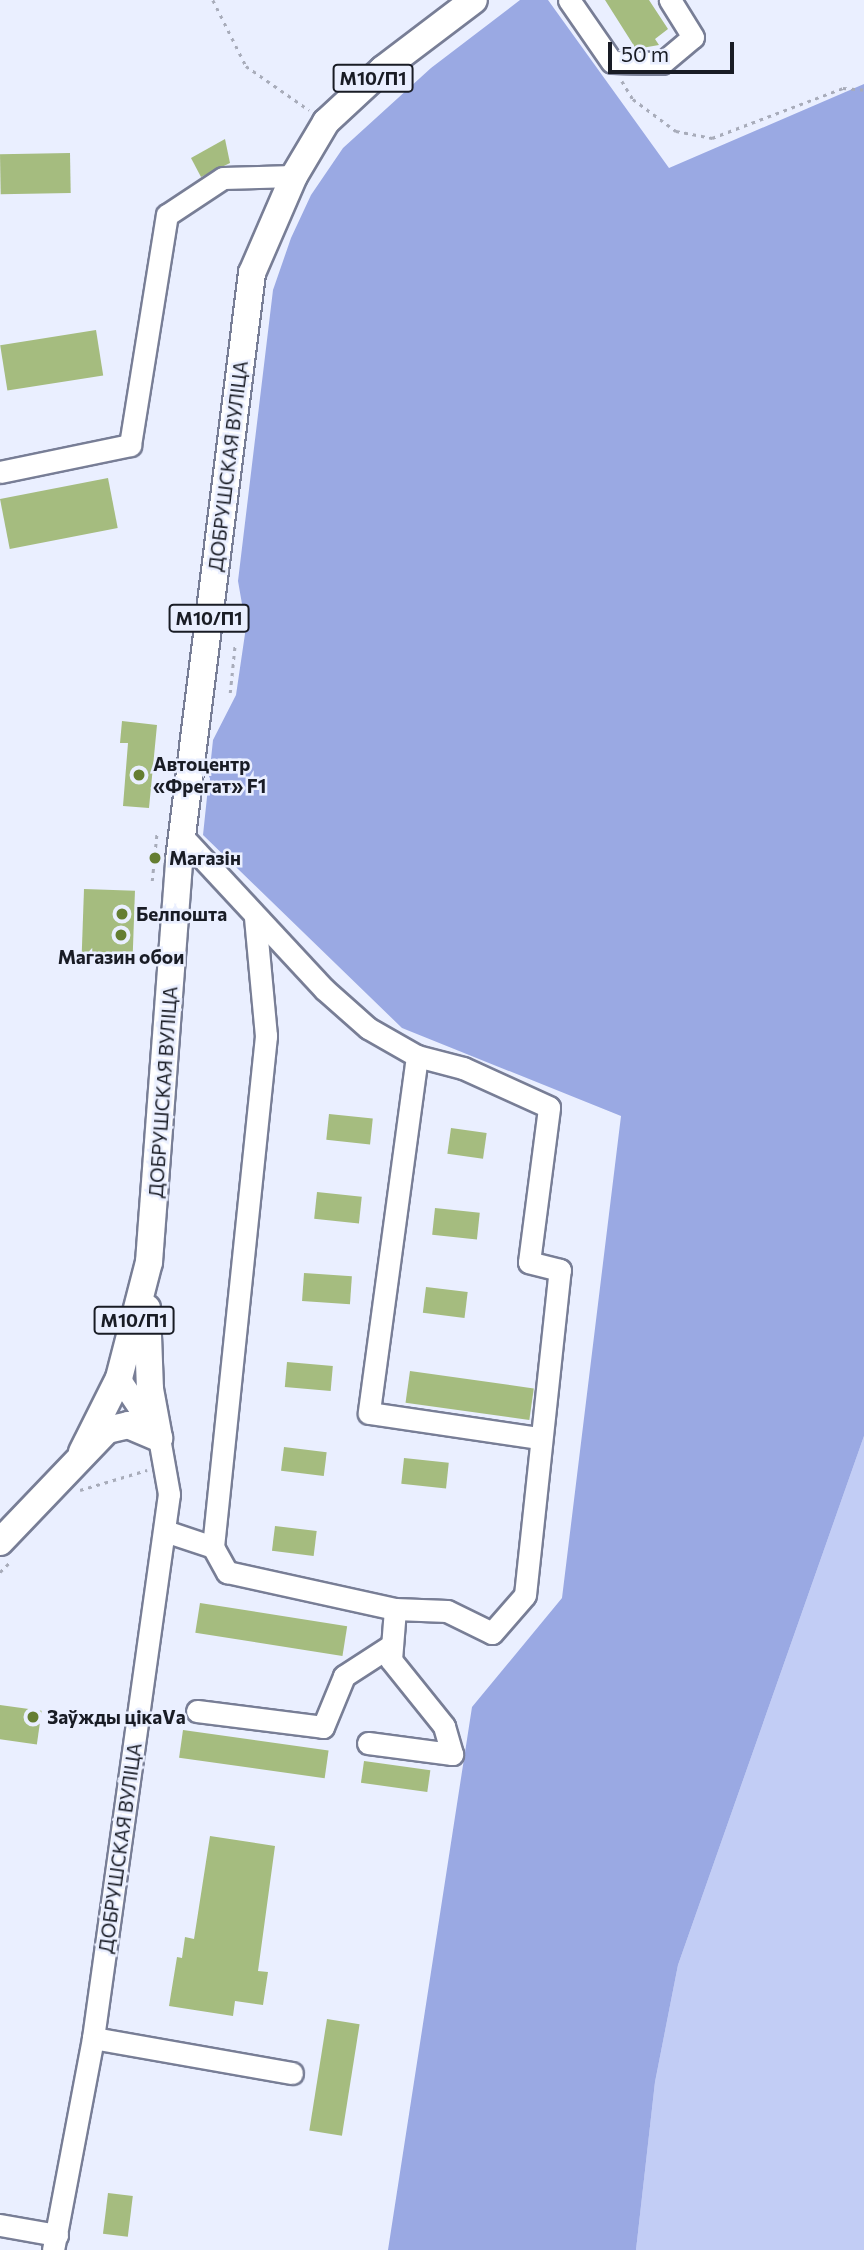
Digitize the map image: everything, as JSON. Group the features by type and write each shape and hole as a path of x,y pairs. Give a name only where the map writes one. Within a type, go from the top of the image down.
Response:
{"main road":[{"name":"ДОБРУШСКАЯ ВУЛІЦА","path":"119,1378 149,1262 170,834 253,274 294,176 326,122 383,69 474,0"},
{"path":"149,1262 150,1389 159,1438"},
{"name":"М10/П1","path":"9,1547 82,1452 119,1378"},
{"path":"82,1452 107,1430 128,1425 159,1438"}],"street":[{"path":"569,0 612,62 662,63 693,37 670,0"},
{"path":"0,472 130,445 167,215 223,178 294,176"},
{"path":"170,834 255,917 368,1028 417,1056 463,1068 550,1107 529,1262 560,1270 539,1438 525,1595 492,1633 447,1611 395,1609 227,1572 213,1547 266,1036 255,917"},
{"path":"417,1056 369,1413 539,1438"},
{"name":"ДОБРУШСКАЯ ВУЛІЦА","path":"55,2242 93,2038 165,1531 167,1464 159,1438 119,1378"},
{"path":"165,1531 213,1547"},
{"path":"368,1743 452,1754 444,1726 391,1660 395,1609"},
{"path":"197,1711 323,1727 344,1676 392,1645"},
{"path":"93,2038 292,2073"},
{"path":"0,2225 55,2242"}],"path":[{"path":"212,0 246,66 326,122"},
{"path":"612,62 633,99 676,131 712,138 842,88 864,90"},
{"path":"229,692 235,644"},
{"path":"152,881 170,834"},
{"path":"74,1492 155,1468"},
{"path":"0,1572 9,1547"}],"shaded area":[{"path":"520,0 548,0 669,168 864,84 864,1436 678,1965 655,2082 636,2250 388,2250 472,1707 562,1598 621,1116 402,1028 203,835 213,740 236,695 246,627 238,581 273,290 291,238 311,195 343,148 431,68"},
{"path":"864,1436 864,2250 636,2250 655,2082 678,1965"}],"building":[{"path":"605,0 649,0 668,29 655,39 659,45 636,49"},
{"path":"225,139 230,163 201,177 191,158"},
{"path":"70,153 71,193 1,194 0,154"},
{"path":"96,330 103,375 7,391 0,345"},
{"path":"108,478 118,528 10,549 0,499"},
{"name":"Автоцентр «Фрегат» F1","path":"122,721 157,725 149,808 123,806 128,743 120,743"},
{"path":"84,889 135,891 133,956 82,954"},
{"path":"329,1114 373,1119 370,1144 326,1140"},
{"path":"451,1128 487,1133 483,1159 447,1154"},
{"path":"317,1192 362,1197 359,1224 314,1219"},
{"path":"435,1208 480,1213 477,1240 432,1235"},
{"path":"304,1273 352,1276 350,1304 302,1301"},
{"path":"426,1287 468,1292 465,1318 423,1313"},
{"path":"287,1362 333,1366 331,1391 285,1387"},
{"path":"410,1371 534,1388 529,1420 406,1403"},
{"path":"284,1447 327,1452 324,1476 281,1471"},
{"path":"404,1458 449,1463 446,1489 401,1484"},
{"path":"275,1526 317,1531 314,1556 272,1551"},
{"path":"200,1603 347,1626 342,1656 195,1633"},
{"path":"0,1705 42,1711 37,1745 0,1739"},
{"path":"183,1730 329,1750 325,1778 179,1758"},
{"path":"364,1761 430,1770 427,1792 361,1783"},
{"path":"210,1836 275,1846 258,1971 268,1972 263,2005 235,2001 233,2016 169,2006 177,1957 182,1958 185,1937 194,1939"},
{"path":"327,2019 360,2024 342,2136 309,2131"},
{"path":"108,2193 133,2196 128,2237 103,2234"}],"place":[{"name":"Автоцентр «Фрегат» F1","path":"139,775"},
{"name":"Магазін","path":"155,858"},
{"name":"Белпошта","path":"122,914"},
{"name":"Магазин обои","path":"121,935"},
{"name":"Заўжды цікаVа","path":"33,1717"}]}
